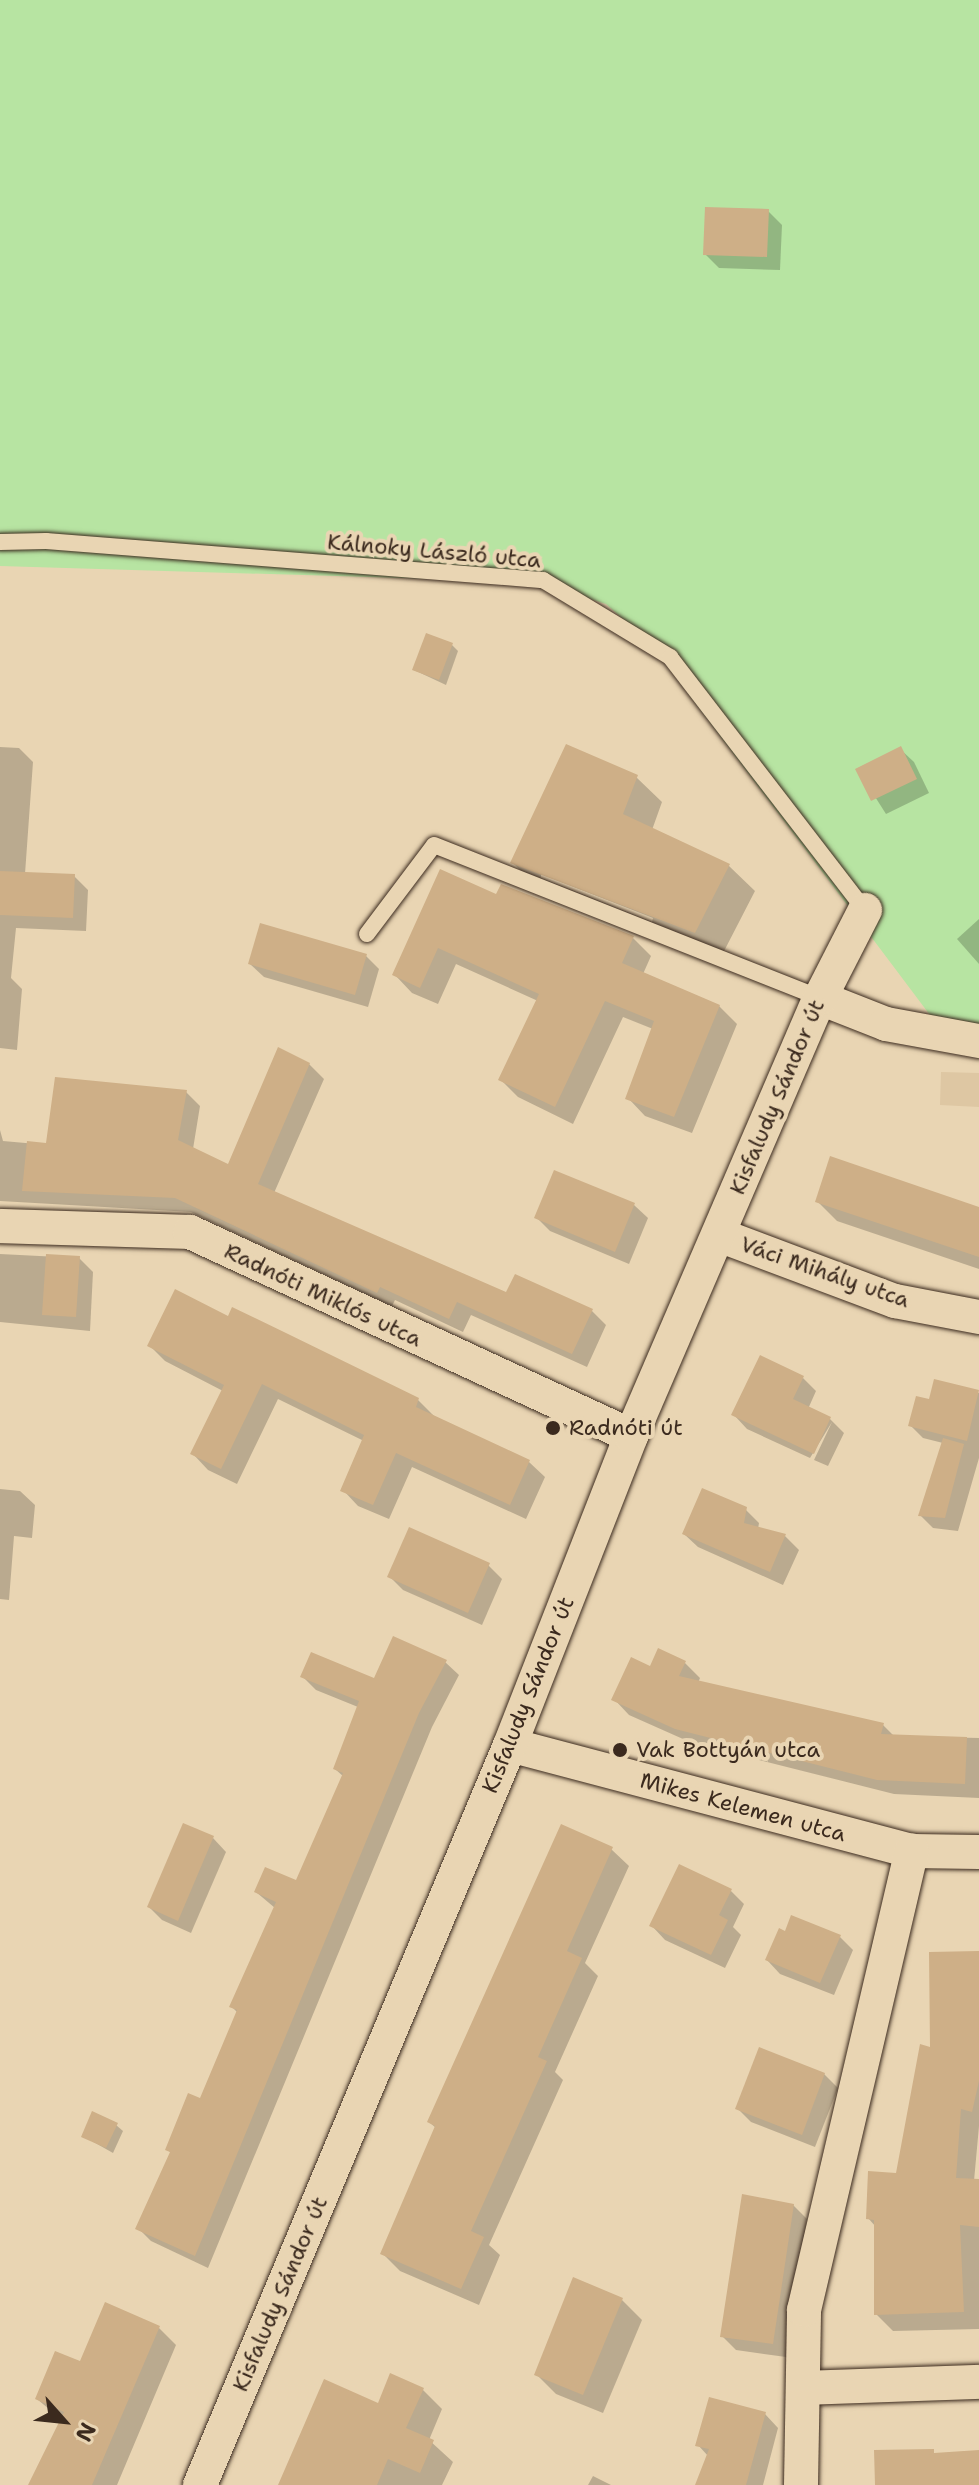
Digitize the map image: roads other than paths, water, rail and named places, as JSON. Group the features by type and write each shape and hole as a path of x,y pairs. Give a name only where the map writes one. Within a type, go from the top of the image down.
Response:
{"street":[{"name":"Kisfaludy Sándor út","path":"200,2485 510,1745 631,1436 820,998 865,910"},
{"path":"820,998 886,1024 979,1041"},
{"name":"Radnóti Miklós utca","path":"0,1226 190,1232 631,1436"},
{"name":"Váci Mihály utca","path":"719,1235 895,1301 979,1317"},
{"name":"Mikes Kelemen utca","path":"510,1745 912,1851 979,1852"},
{"path":"801,2485 804,2310 912,1851"},
{"path":"805,2388 979,2382"}],"lane":[{"name":"Kálnoky László utca","path":"0,542 46,541 543,580 670,657 865,910"},
{"path":"367,934 434,845 820,998"}],"place":[{"name":"Radnóti út","path":"553,1428"},
{"name":"Vak Bottyán utca","path":"620,1750"}]}
